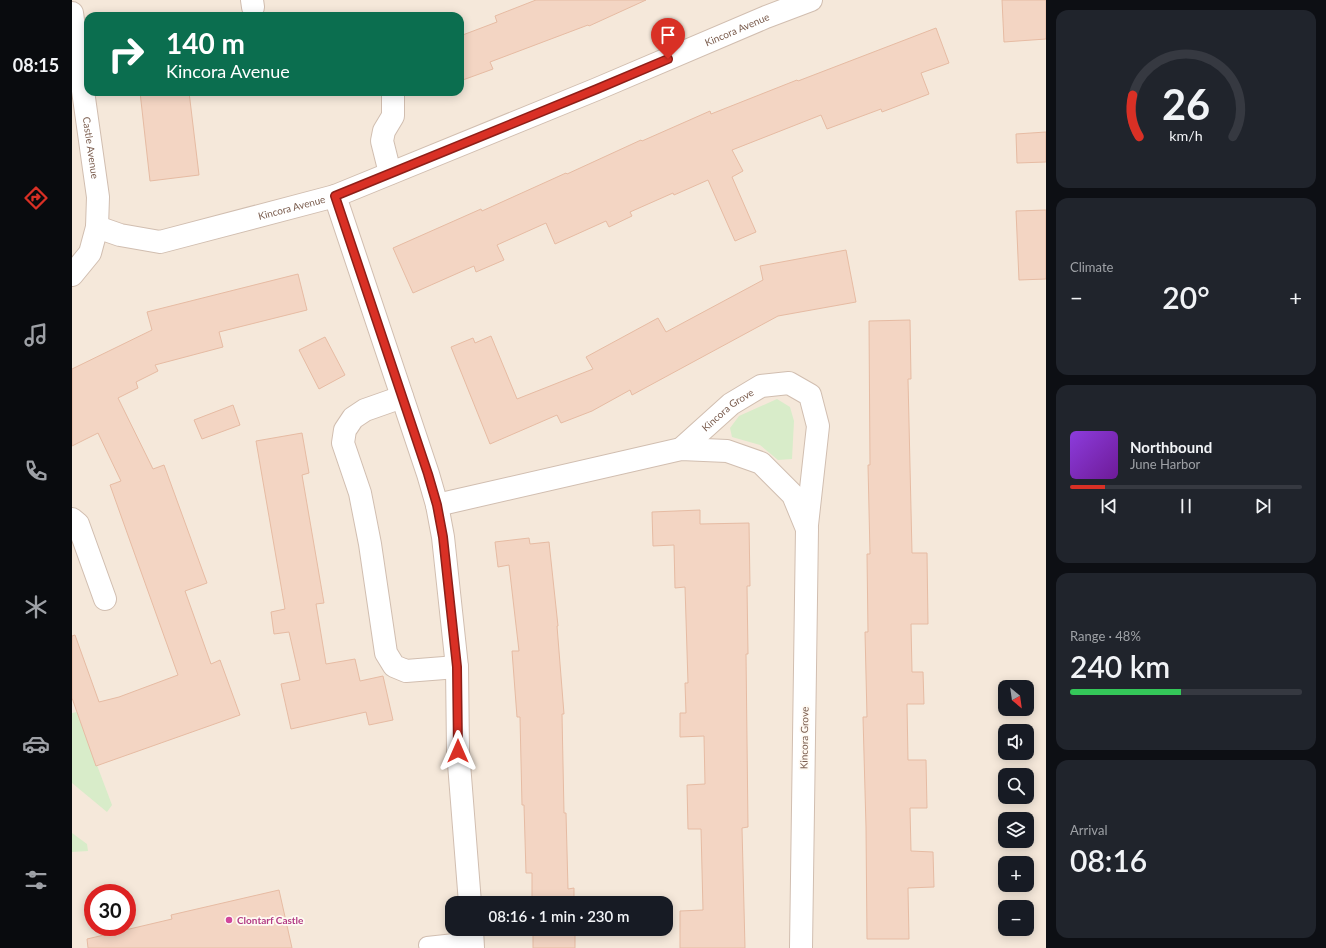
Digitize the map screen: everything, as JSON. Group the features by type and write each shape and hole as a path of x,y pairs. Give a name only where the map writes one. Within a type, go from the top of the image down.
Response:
{"street":[{"name":"Kincora Avenue","path":"97,227 120,235 160,242 335,196 597,89 766,17 811,0"},
{"name":"Castle Avenue","path":"72,13 98,197 97,227 90,253 72,275"},
{"path":"390,173 382,141 384,131 392,116 393,96"},
{"path":"335,196 437,505 443,537 457,667 458,751 469,896"},
{"name":"Kincora Grove","path":"681,449 731,404 761,386 789,383 810,395 818,426 807,529 801,948"},
{"path":"402,397 365,410 353,418 345,430 343,443 360,493 370,544 386,653 394,666 406,671 457,667"},
{"name":"Kincora Grove","path":"437,505 681,449 727,451 761,463 793,495 807,529"},
{"path":"72,519 78,524 105,600"}],"lane":[{"path":"427,946 473,939"}],"shaded area":[{"path":"72,0 1046,0 1046,948 72,948"}],"green space":[{"path":"777,399 790,407 794,421 792,459 778,460 760,445 732,437 730,428 739,416"},
{"path":"77,712 112,805 107,812 72,783 72,713"},
{"path":"72,833 87,844 88,851 72,852"}],"building":[{"path":"536,0 646,0 589,26 588,25 490,62 493,69 464,80 464,34 497,22 495,16"},
{"path":"1002,0 1046,0 1046,39 1004,42"},
{"path":"936,28 949,63 921,73 929,94 882,112 881,109 827,129 821,115 732,150 743,171 732,177 756,232 735,241 708,180 674,195 673,193 630,212 632,216 609,227 606,221 555,244 546,223 497,245 504,260 476,272 474,266 413,293 393,248 481,209 482,211 710,111 711,114"},
{"path":"140,96 189,96 199,175 150,181"},
{"path":"1046,132 1046,162 1017,163 1016,134"},
{"path":"1046,210 1046,279 1019,280 1016,211"},
{"path":"846,250 856,302 778,316 632,395 630,390 592,411 561,423 557,415 490,444 451,347 473,338 475,343 491,336 517,399 593,369 586,357 658,318 666,332 763,280 760,266"},
{"path":"298,274 307,310 219,332 223,347 155,365 158,371 136,382 138,388 118,398 153,469 164,465 207,583 185,591 211,664 220,660 240,715 96,766 72,698 72,636 75,635 99,702 119,697 178,675 110,485 121,481 98,433 72,446 72,369 152,330 147,312"},
{"path":"910,320 911,379 908,379 912,553 927,553 928,624 911,624 912,672 923,672 924,704 907,704 908,760 926,760 927,808 910,808 911,851 933,852 934,887 908,888 909,939 867,939 863,717 867,717 865,632 868,632 867,554 870,554 868,465 870,465 869,321"},
{"path":"325,337 345,375 319,389 299,350"},
{"path":"233,405 240,425 202,439 194,420"},
{"path":"302,433 309,473 302,475 324,603 316,604 326,664 355,659 360,681 383,676 393,720 369,725 366,712 291,729 281,684 300,680 289,632 274,634 271,612 285,609 256,441"},
{"path":"700,510 700,524 749,523 750,586 747,586 748,654 746,654 748,827 742,828 745,948 680,948 680,911 703,910 701,829 688,829 687,785 705,784 704,736 680,737 680,713 686,713 685,683 688,683 685,587 675,588 674,545 653,546 652,512"},
{"path":"529,538 530,544 549,542 558,626 564,714 562,714 564,813 566,813 568,889 574,888 574,896 532,896 532,873 526,873 524,805 522,805 520,717 517,717 512,651 519,651 509,565 498,567 495,542"},
{"name":"Clontarf Castle","path":"279,890 292,948 88,948 87,939 100,936 136,936 136,927 172,919 171,915"},
{"path":"533,936 575,936 575,948 533,948"}],"place":[{"name":"Clontarf Castle","path":"229,920"}],"route":[{"path":"458,751 457,667 443,537 437,505 335,196 668,59"}]}
